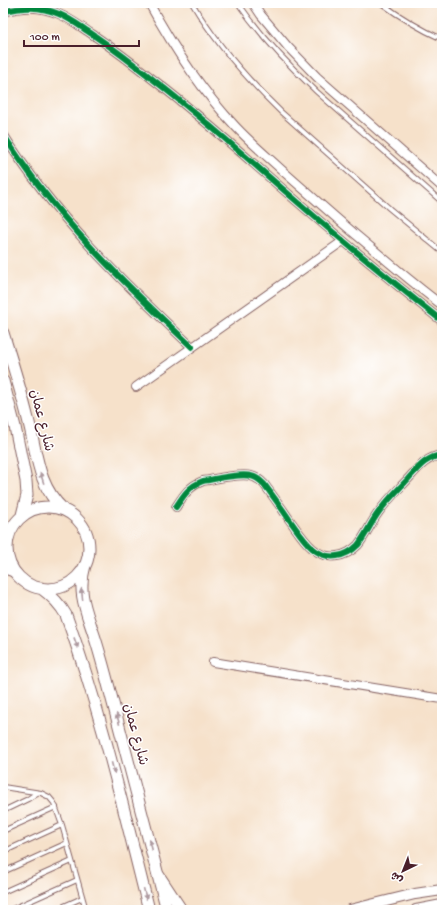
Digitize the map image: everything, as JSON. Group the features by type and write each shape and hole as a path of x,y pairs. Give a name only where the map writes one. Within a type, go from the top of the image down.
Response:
{"main road":[{"name":"شارع عمان","path":"3,333 29,420 41,477 50,495 64,510"},
{"name":"شارع عمان","path":"3,381 15,427 26,481 27,495 22,515"},
{"path":"46,506 64,510 72,514 79,521 88,538 89,547 85,566 74,579 67,584 54,588 41,588 26,583 15,573 6,550 5,544 12,527 22,515 38,508 46,506"},
{"name":"شارع عمان","path":"85,566 81,588 83,603 106,674 167,910"},
{"path":"41,588 51,596 66,615 80,654 112,766 149,910"}],"street":[{"path":"149,3 186,64 236,127 260,151 332,214 442,305"},
{"path":"252,3 274,32 312,72 442,187"},
{"path":"3,12 16,8 35,8 52,11 73,21 140,69 205,120 343,241 442,321"},
{"path":"3,134 41,190 84,240 128,287 192,347"},
{"path":"136,387 343,241"},
{"path":"176,507 188,490 197,483 244,475 253,477 264,484 308,544 323,555 336,557 347,553 357,546 386,502 421,464 431,458 442,455"},
{"path":"3,569 15,573"},
{"path":"213,662 442,699"},
{"path":"158,872 182,910"},
{"path":"350,910 415,894 442,890"},
{"path":"416,910 442,906"}],"lane":[{"path":"192,3 220,45 281,112 390,209 442,252"},
{"path":"238,3 268,41 300,76 442,202"},
{"path":"381,3 398,15 442,39"},
{"path":"3,787 41,793 52,800 62,825 86,910"},
{"path":"3,811 28,800 37,793"},
{"path":"3,831 56,807"},
{"path":"3,852 62,825"},
{"path":"3,872 67,843"},
{"path":"3,892 72,862"},
{"path":"10,910 77,880"},
{"path":"56,910 82,898"}],"cycle path":[{"path":"3,12 24,8 38,8 52,11 72,21 100,40 140,69 192,111 335,234 442,321"},
{"path":"3,134 44,193 90,246 192,347"},
{"path":"176,507 184,495 198,483 234,476 253,476 264,484 303,539 309,545 321,554 337,556 348,552 358,545 383,506 419,467 431,458 442,455"}]}
